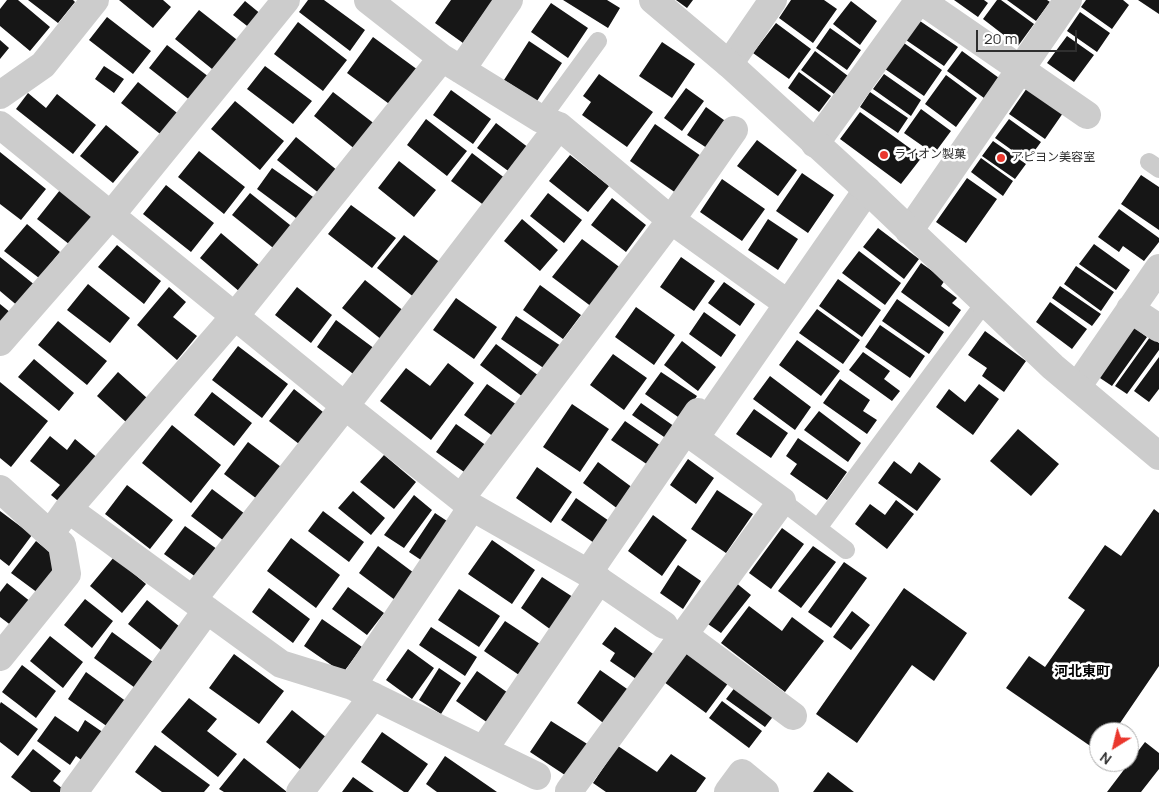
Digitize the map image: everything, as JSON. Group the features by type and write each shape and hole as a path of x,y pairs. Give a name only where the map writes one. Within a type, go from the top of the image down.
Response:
{"street":[{"path":"0,95 43,65 95,0"},
{"path":"0,342 112,215 286,0"},
{"path":"368,0 451,64 550,123 670,220 777,296"},
{"path":"50,534 68,509 451,64 509,0"},
{"path":"653,0 729,64 867,190 1053,367 1159,456"},
{"path":"729,64 773,0"},
{"path":"815,144 919,0 1087,115"},
{"path":"909,231 1068,0"},
{"path":"74,792 200,604 550,123"},
{"path":"0,125 466,503 593,576 674,630 793,716"},
{"path":"300,792 363,691 466,503 734,130"},
{"path":"568,790 674,630 782,501 695,438 867,190"},
{"path":"484,749 593,576 777,296 836,211"},
{"path":"1077,387 1159,268"},
{"path":"1130,309 1159,328"},
{"path":"0,490 62,545 67,574 0,657"},
{"path":"68,509 281,664 363,691 538,776"},
{"path":"728,792 742,773 765,792"}],"lane":[{"path":"550,123 598,41"},
{"path":"818,528 985,302"},
{"path":"782,501 846,550"}],"building":[{"path":"7,0 18,0 50,27 30,51 0,26 0,9"},
{"path":"28,0 73,0 75,2 58,23"},
{"path":"119,0 163,0 171,7 153,28"},
{"path":"308,0 324,0 365,30 350,51 299,12"},
{"path":"451,0 493,0 463,43 435,23"},
{"path":"563,0 607,0 620,8 608,28"},
{"path":"676,0 693,0 687,8"},
{"path":"791,0 824,0 837,9 813,43 779,18"},
{"path":"954,0 984,0 988,3 978,17"},
{"path":"997,0 1001,0 1034,24 1018,46 983,19"},
{"path":"1007,0 1047,0 1050,2 1036,21"},
{"path":"1086,0 1123,0 1129,5 1112,29 1081,7"},
{"path":"1138,0 1159,0 1159,14"},
{"path":"245,1 262,15 251,29 233,15"},
{"path":"851,1 877,21 860,45 833,24"},
{"path":"551,3 588,28 568,58 531,32"},
{"path":"199,10 241,43 217,73 175,39"},
{"path":"1080,12 1110,33 1097,52 1067,31"},
{"path":"107,17 151,51 133,74 89,40"},
{"path":"920,21 958,47 944,66 906,40"},
{"path":"298,22 347,60 323,91 274,54"},
{"path":"776,23 811,49 789,79 753,53"},
{"path":"830,28 861,50 847,70 816,48"},
{"path":"1067,36 1094,55 1074,82 1047,63"},
{"path":"373,37 418,70 392,106 347,73"},
{"path":"0,40 9,48 0,59"},
{"path":"529,41 562,63 537,101 504,80"},
{"path":"662,42 695,64 672,98 639,76"},
{"path":"904,43 942,70 924,96 885,69"},
{"path":"167,45 209,77 191,101 149,68"},
{"path":"815,51 848,76 834,94 801,70"},
{"path":"962,51 999,78 984,98 947,71"},
{"path":"104,66 124,79 114,93 95,79"},
{"path":"265,66 312,101 293,124 247,89"},
{"path":"799,72 831,96 819,112 788,88"},
{"path":"599,74 653,112 627,147 582,115 591,102 583,96"},
{"path":"884,74 921,100 911,116 873,89"},
{"path":"946,75 977,98 956,127 925,104"},
{"path":"138,82 181,116 164,137 121,103"},
{"path":"686,88 704,101 682,131 664,118"},
{"path":"1027,88 1063,113 1045,139 1009,114"},
{"path":"451,90 491,119 473,144 433,115"},
{"path":"333,92 376,125 356,150 314,116"},
{"path":"870,92 908,118 898,133 860,107"},
{"path":"28,93 46,108 57,94 96,125 73,154 16,109"},
{"path":"235,101 284,141 260,170 211,129"},
{"path":"706,107 728,123 710,150 687,135"},
{"path":"921,109 951,131 934,154 904,133"},
{"path":"860,112 922,157 901,184 840,139"},
{"path":"426,119 467,151 447,176 407,145"},
{"path":"1009,119 1041,142 1027,161 995,138"},
{"path":"496,123 529,148 511,173 477,148"},
{"path":"655,124 701,156 676,193 630,161"},
{"path":"106,125 139,152 113,183 80,156"},
{"path":"296,137 338,171 320,194 277,160"},
{"path":"757,140 797,170 778,196 737,166"},
{"path":"993,141 1026,164 1015,179 982,156"},
{"path":"199,151 245,187 224,214 178,177"},
{"path":"0,152 46,189 21,220 0,204"},
{"path":"472,153 506,179 485,206 451,181"},
{"path":"570,155 609,186 588,212 549,181"},
{"path":"981,158 1013,181 1003,196 971,172"},
{"path":"399,161 436,190 414,217 378,188"},
{"path":"272,168 316,199 300,221 257,189"},
{"path":"802,173 834,195 808,233 776,211"},
{"path":"1141,175 1159,187 1159,230 1121,204"},
{"path":"967,178 997,199 966,243 936,222"},
{"path":"722,179 765,209 742,241 700,212"},
{"path":"166,185 214,223 191,252 143,214"},
{"path":"60,190 97,220 74,248 37,219"},
{"path":"250,193 295,229 277,251 232,215"},
{"path":"548,193 582,220 564,243 530,216"},
{"path":"612,198 646,225 626,252 591,225"},
{"path":"351,205 396,238 372,268 328,234"},
{"path":"1119,209 1159,238 1159,242 1144,261 1123,246 1119,252 1098,237"},
{"path":"522,219 558,250 540,271 504,241"},
{"path":"768,219 798,239 778,270 748,250"},
{"path":"27,224 60,252 39,278 4,251"},
{"path":"878,228 919,259 904,279 863,247"},
{"path":"221,233 260,266 240,292 200,258"},
{"path":"404,235 442,264 415,298 377,268"},
{"path":"582,239 622,269 592,307 552,277"},
{"path":"1094,244 1130,270 1116,290 1079,264"},
{"path":"117,245 161,281 144,304 98,267"},
{"path":"859,251 901,283 885,305 842,273"},
{"path":"0,257 36,286 19,307 0,291"},
{"path":"681,257 715,281 694,311 660,287"},
{"path":"921,263 945,280 941,286 957,298 952,303 961,310 949,327 901,292"},
{"path":"1076,266 1114,292 1101,311 1064,284"},
{"path":"838,279 881,310 862,337 819,306"},
{"path":"365,280 405,312 382,340 342,308"},
{"path":"724,282 755,304 740,326 708,303"},
{"path":"88,284 130,318 110,343 67,310"},
{"path":"540,285 581,315 563,339 523,310"},
{"path":"1060,286 1101,314 1092,326 1052,298"},
{"path":"169,287 186,302 173,317 197,336 177,360 137,325"},
{"path":"297,287 332,315 311,343 275,315"},
{"path":"456,298 497,327 474,359 433,330"},
{"path":"897,299 944,332 929,354 882,321"},
{"path":"1050,302 1087,329 1072,349 1036,322"},
{"path":"0,304 11,313 0,326"},
{"path":"636,307 675,335 654,365 615,337"},
{"path":"817,309 860,340 843,364 799,333"},
{"path":"704,312 736,335 721,357 689,334"},
{"path":"516,316 561,346 545,369 501,339"},
{"path":"336,320 375,349 356,376 317,347"},
{"path":"58,321 107,361 87,385 38,345"},
{"path":"880,325 925,356 910,378 865,347"},
{"path":"1132,326 1147,337 1112,386 1097,376"},
{"path":"985,331 1026,361 1004,392 982,376 987,368 968,355"},
{"path":"1150,337 1159,343 1159,350 1127,394 1115,386"},
{"path":"797,340 840,371 821,396 779,365"},
{"path":"682,341 716,367 698,391 664,365"},
{"path":"496,344 539,376 523,397 480,365"},
{"path":"238,346 288,384 262,418 212,380"},
{"path":"863,352 890,371 884,379 900,391 892,401 849,370"},
{"path":"613,354 647,378 624,410 590,385"},
{"path":"1159,357 1159,389 1149,402 1134,391"},
{"path":"34,359 74,393 59,411 18,377"},
{"path":"448,363 474,383 431,440 380,401 406,368 430,386"},
{"path":"118,372 147,398 126,422 97,396"},
{"path":"661,372 697,396 681,419 645,394"},
{"path":"770,376 811,407 795,430 753,399"},
{"path":"840,379 870,400 863,411 877,420 867,434 823,403"},
{"path":"0,382 48,421 11,467 0,458"},
{"path":"487,384 517,405 494,437 464,415"},
{"path":"979,384 999,399 973,435 936,407 949,389 965,402"},
{"path":"294,389 328,416 303,447 269,421"},
{"path":"212,392 252,423 234,446 194,415"},
{"path":"641,403 678,429 670,441 632,415"},
{"path":"572,404 609,429 580,472 543,447"},
{"path":"754,409 788,433 771,458 736,434"},
{"path":"819,411 861,443 848,462 804,430"},
{"path":"625,421 664,448 651,467 611,440"},
{"path":"456,424 487,446 467,474 436,452"},
{"path":"172,425 221,465 191,503 142,463"},
{"path":"1018,429 1059,464 1031,496 990,461"},
{"path":"50,436 67,450 75,439 100,460 63,505 51,495 60,485 30,461"},
{"path":"798,438 847,472 827,500 790,474 797,464 786,456"},
{"path":"248,442 285,470 261,502 224,474"},
{"path":"384,455 416,482 394,509 360,482"},
{"path":"688,459 714,478 696,504 670,485"},
{"path":"894,461 911,474 919,462 941,479 917,511 878,483"},
{"path":"598,462 633,488 618,509 583,483"},
{"path":"537,467 572,492 551,523 516,498"},
{"path":"127,485 173,520 150,549 105,514"},
{"path":"212,489 249,517 228,544 191,516"},
{"path":"717,490 753,514 726,553 691,529"},
{"path":"353,491 385,518 371,535 338,508"},
{"path":"414,495 432,510 404,548 384,535"},
{"path":"576,498 612,523 597,545 561,520"},
{"path":"896,500 914,514 887,549 855,524 870,504 885,515"},
{"path":"1154,509 1159,513 1159,666 1121,722 1089,722 1089,745 1006,688 1029,656 1045,667 1085,610 1068,598 1105,545 1121,556"},
{"path":"0,511 32,535 9,566 0,559"},
{"path":"323,511 364,542 349,562 308,531"},
{"path":"435,513 453,525 427,564 409,552"},
{"path":"653,515 687,540 662,576 628,551"},
{"path":"185,526 221,552 200,580 164,554"},
{"path":"782,528 804,544 771,589 749,573"},
{"path":"291,538 340,575 316,608 267,571"},
{"path":"492,540 535,570 512,604 468,574"},
{"path":"36,541 51,553 56,569 38,593 11,573"},
{"path":"378,546 414,573 395,600 359,573"},
{"path":"813,546 836,562 801,608 778,591"},
{"path":"114,557 146,584 122,613 90,586"},
{"path":"844,562 867,578 831,628 808,612"},
{"path":"678,565 701,581 683,609 660,593"},
{"path":"542,577 576,599 554,632 521,608"},
{"path":"735,582 751,595 721,633 705,622"},
{"path":"7,583 31,602 12,626 0,617 0,592"},
{"path":"348,587 384,613 367,635 332,609"},
{"path":"269,588 310,619 293,643 252,612"},
{"path":"904,588 967,633 934,681 912,665 857,743 816,714"},
{"path":"459,589 500,616 479,647 438,620"},
{"path":"85,599 113,621 92,648 64,625"},
{"path":"147,600 180,627 161,650 128,624"},
{"path":"749,606 782,631 792,617 824,641 785,692 721,643"},
{"path":"852,611 870,625 851,650 833,637"},
{"path":"322,619 362,647 343,673 304,646"},
{"path":"505,621 540,644 519,675 484,651"},
{"path":"431,627 477,657 465,676 419,645"},
{"path":"615,627 656,656 639,681 610,661 615,653 602,644"},
{"path":"112,632 157,665 138,690 94,658"},
{"path":"50,636 83,662 63,688 30,661"},
{"path":"408,649 434,668 412,699 386,680"},
{"path":"687,652 729,682 706,713 664,682"},
{"path":"234,654 284,691 259,724 209,688"},
{"path":"22,665 56,691 36,718 2,692"},
{"path":"439,668 461,683 441,714 419,700"},
{"path":"600,670 630,691 606,725 577,703"},
{"path":"477,671 511,695 491,725 456,701"},
{"path":"86,672 127,702 108,727 68,699"},
{"path":"736,686 775,714 765,727 726,699"},
{"path":"189,698 217,719 207,731 237,754 218,777 161,732"},
{"path":"722,701 762,731 749,748 709,718"},
{"path":"1,702 38,729 18,756 0,742"},
{"path":"292,710 327,738 301,770 266,742"},
{"path":"55,716 78,732 85,720 104,733 84,762 76,756 70,765 37,741"},
{"path":"551,721 592,747 571,779 530,752"},
{"path":"382,732 428,764 408,792 404,792 361,762"},
{"path":"1145,742 1159,753 1159,769 1141,792 1107,792 1122,772 1139,772 1139,750"},
{"path":"155,745 210,785 204,792 162,792 135,772"},
{"path":"618,746 657,772 671,754 706,778 696,792 606,792 593,783"},
{"path":"33,749 61,771 53,781 63,789 61,792 31,792 11,777"},
{"path":"445,756 497,792 437,792 426,784"},
{"path":"244,758 287,792 224,792 219,789"},
{"path":"828,772 854,792 813,792"},
{"path":"353,777 374,792 342,792"}],"place":[{"name":"ライオン製菓","path":"884,155"},
{"name":"アピヨン美容室","path":"1001,158"}],"district":[{"name":"河北東町","path":"1082,672"}]}
